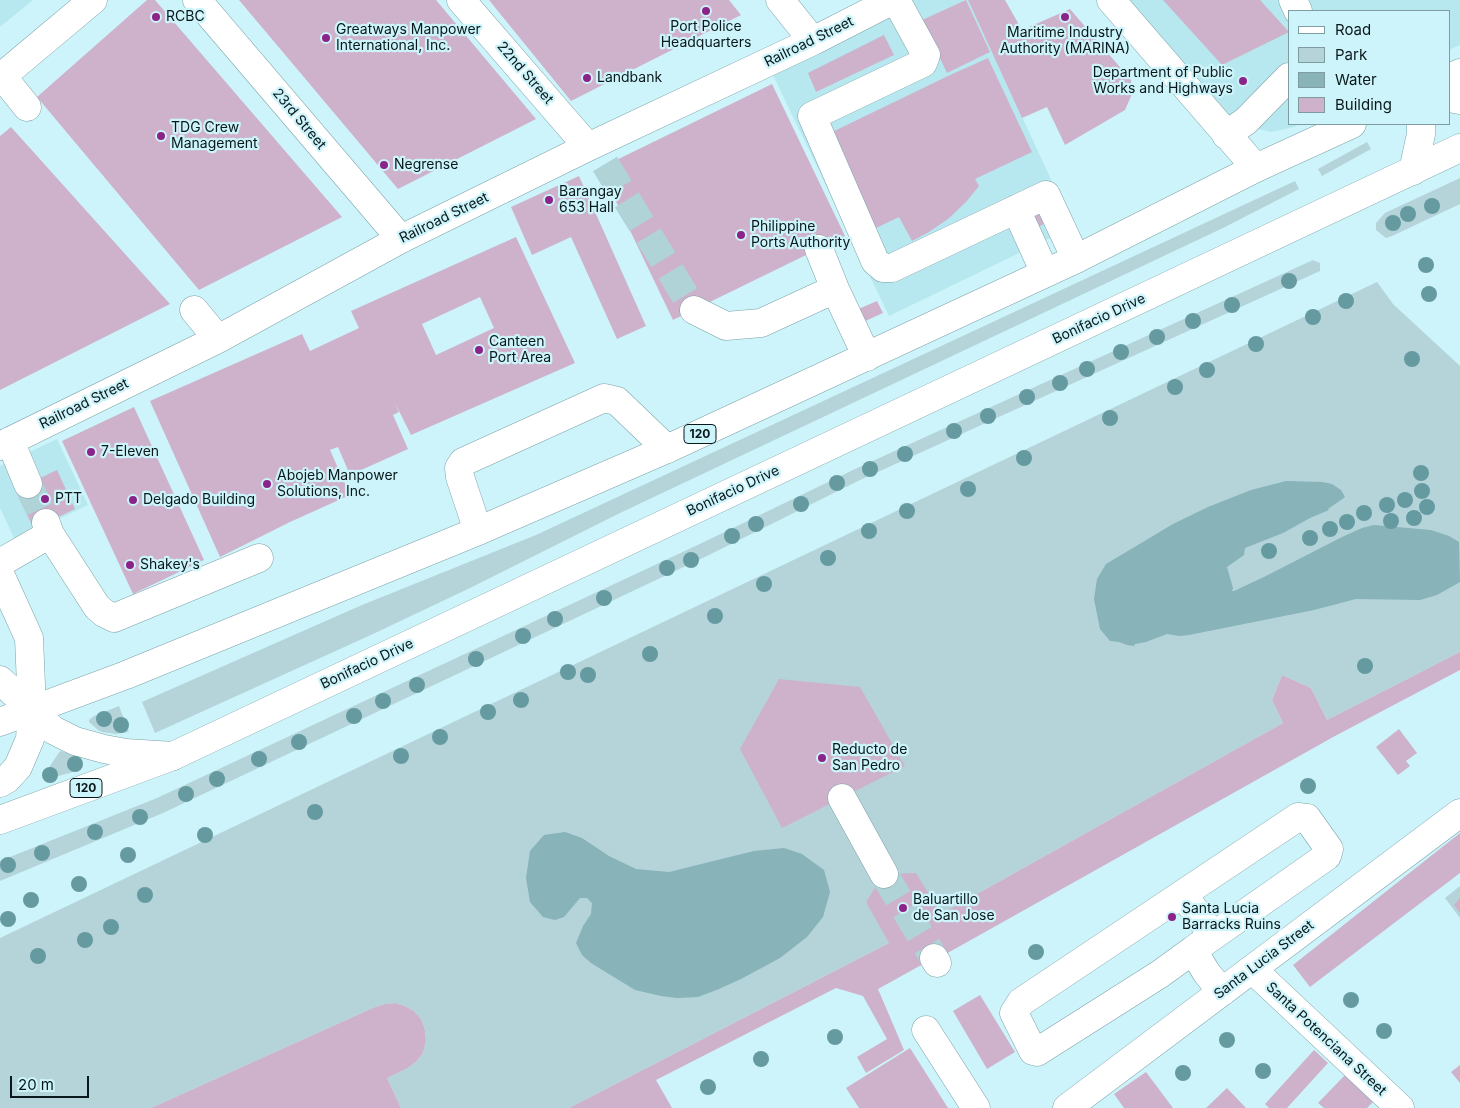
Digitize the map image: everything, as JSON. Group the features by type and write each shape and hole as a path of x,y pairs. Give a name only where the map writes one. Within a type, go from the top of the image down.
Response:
{"main road":[{"path":"27,107 1,77 93,0"},
{"name":"23rd Street","path":"197,0 401,239"},
{"name":"22nd Street","path":"462,0 596,152"},
{"path":"780,0 813,41"},
{"path":"894,0 926,55 923,63 812,116 875,261 883,268 892,268 1046,195 1076,259"},
{"name":"Railroad Street","path":"5,443 218,339 401,239 596,152 894,0"},
{"path":"1111,0 1256,168"},
{"path":"1226,135 1246,120 1288,78"},
{"name":"120","path":"0,722 126,676 478,531 668,449 1076,259 1256,168 1350,125"},
{"path":"1413,171 1421,134 1421,125"},
{"name":"Bonifacio Drive","path":"0,820 173,756 1460,148"},
{"path":"1016,209 1045,273"},
{"path":"820,249 835,289 867,357"},
{"path":"694,310 726,326 761,323 835,289"},
{"path":"194,310 218,339"},
{"path":"478,531 460,477 459,468 463,462 604,398 617,401 668,449"},
{"path":"5,443 28,484"},
{"path":"0,563 48,528 97,607 114,618 260,558"},
{"path":"0,574 29,638 32,709 30,739 18,767 0,782"},
{"path":"0,680 53,730 75,741 126,753 173,756"},
{"path":"842,798 884,874"},
{"name":"Santa Lucia Street","path":"1067,1108 1460,813"},
{"path":"1298,817 1307,818 1329,849 1324,860 1203,943 1160,974 1037,1052 1033,1051 1014,1012 1021,1002 1298,817"},
{"path":"1183,894 1203,943 1206,972 1222,992"},
{"name":"Santa Potenciana Street","path":"1252,969 1400,1108"},
{"path":"926,1030 976,1108"}],"shaded area":[{"path":"0,0 33,0 0,27"},
{"path":"909,0 968,0 1073,227 889,316 770,69"},
{"name":"Department of Public Works and Highways","path":"1127,0 1460,0 1460,45 1450,50 1450,10 1288,10 1288,125 1298,125 1271,132 1241,125 1223,112"},
{"name":"PTT","path":"57,439 88,505 15,540 0,508 0,466"}],"green space":[{"path":"1367,142 1371,149 1322,176 1318,169"},
{"path":"1460,178 1460,204 1386,238 1376,230 1376,223 1385,213"},
{"path":"1295,181 1299,189 1223,228 620,513 373,634 155,733 142,702 362,605 536,535"},
{"path":"1313,260 1320,263 1320,271 858,481 709,555 163,813 0,881 0,861 157,798 704,542 853,470"},
{"path":"1377,282 1393,304 1460,366 1460,652 1327,720 1311,688 1282,675 1272,700 1283,723 889,943 569,1108 401,1108 387,1078 416,1062 423,1053 426,1041 421,1019 414,1011 395,1003 375,1007 151,1108 0,1108 0,938"},
{"path":"119,706 129,732 116,734 102,732 89,722 94,716"},
{"path":"60,751 78,756 82,765 80,769 44,780 44,775"},
{"path":"1460,886 1460,918 1445,898"}],"water":[{"path":"1286,481 1332,484 1341,490 1345,497 1329,510 1283,533 1245,548 1244,555 1227,567 1233,588 1232,591 1264,577 1342,537 1374,525 1431,530 1449,536 1459,542 1460,582 1437,595 1420,600 1356,599 1314,610 1189,635 1167,634 1135,644 1134,646 1110,641 1100,629 1094,599 1097,579 1106,564 1173,524 1208,507 1251,490"},
{"path":"565,832 582,838 609,856 636,869 669,872 754,851 784,848 802,854 824,870 830,892 823,917 807,937 780,958 741,979 698,997 677,998 661,996 635,990 591,963 582,955 576,943 583,926 591,914 592,903 587,898 580,898 564,917 555,920 543,917 530,902 526,878 530,851 544,835"}],"building":[{"path":"147,0 155,0 342,217 199,290 37,97"},
{"path":"239,0 436,0 536,119 398,189"},
{"path":"489,0 729,0 741,15 571,101"},
{"path":"966,0 990,52 947,73 922,20"},
{"path":"968,0 1005,0 1022,30 1070,9 1131,80 1132,94 1125,110 1065,145 1047,107 1022,118"},
{"path":"1163,0 1260,0 1288,31 1222,65"},
{"path":"884,35 894,55 816,92 808,73"},
{"path":"988,58 1032,152 975,179 979,186 966,202 948,219 912,241 899,217 872,230 828,134"},
{"path":"772,84 845,236 673,320 600,168"},
{"path":"11,127 170,304 0,390 0,136"},
{"path":"579,176 646,326 617,339 571,237 532,255 511,207"},
{"path":"1047,209 1052,220 1036,228 1031,216"},
{"path":"516,237 575,363 411,435 394,401 399,412 393,415 408,449 350,475 338,447 330,450 350,495 220,557 150,401 302,334 310,351 359,328 351,311","holes":["480,297 494,328 436,355 422,324"]},
{"path":"877,301 883,313 861,323 856,310"},
{"name":"Delgado Building","path":"134,407 204,560 133,594 62,441"},
{"name":"PTT","path":"57,470 75,509 34,529 15,490"},
{"path":"1460,652 1460,670 1335,736 944,955 934,958 878,989 904,1050 866,1073 857,1057 887,1039 863,996 836,988 656,1080 672,1108 569,1108 889,943 866,902 884,874 916,873 941,914 1283,723 1272,700 1282,675 1311,688 1327,720"},
{"name":"Reducto de San Pedro","path":"779,679 860,687 905,766 782,828 740,749"},
{"path":"1399,729 1417,753 1406,761 1410,766 1398,775 1376,747"},
{"path":"1460,833 1460,873 1310,987 1293,965"},
{"path":"1460,898 1460,913 1454,905"},
{"path":"980,995 1015,1052 987,1069 953,1011"},
{"path":"395,1003 414,1011 421,1019 426,1041 423,1053 416,1062 387,1078 401,1108 151,1108 375,1007"},
{"path":"910,1048 948,1108 859,1108 846,1088"},
{"path":"1314,1050 1328,1063 1287,1108 1269,1108 1265,1104"},
{"path":"1460,1065 1460,1083 1451,1072"},
{"path":"1146,1072 1173,1108 1124,1108 1114,1094"},
{"path":"1345,1075 1373,1102 1367,1108 1324,1108 1318,1103"},
{"path":"1227,1088 1246,1108 1206,1108"}],"tunnel":[{"path":"605,164 694,310"},
{"path":"28,484 46,523"},
{"path":"884,874 934,958"}],"place":[{"name":"Port Police Headquarters","path":"706,11"},
{"name":"RCBC","path":"156,17"},
{"name":"Maritime Industry Authority (MARINA)","path":"1065,17"},
{"name":"Greatways Manpower International, Inc.","path":"326,38"},
{"name":"Landbank","path":"587,78"},
{"name":"Department of Public Works and Highways","path":"1243,81"},
{"name":"TDG Crew Management","path":"161,136"},
{"name":"Negrense","path":"384,165"},
{"name":"Barangay 653 Hall","path":"549,200"},
{"name":"Philippine Ports Authority","path":"741,235"},
{"name":"Canteen Port Area","path":"479,350"},
{"name":"7-Eleven","path":"91,452"},
{"name":"Abojeb Manpower Solutions, Inc.","path":"267,484"},
{"name":"PTT","path":"45,499"},
{"name":"Delgado Building","path":"133,500"},
{"name":"Shakey's","path":"130,565"},
{"name":"Reducto de San Pedro","path":"822,758"},
{"name":"Baluartillo de San Jose","path":"903,908"},
{"name":"Santa Lucia Barracks Ruins","path":"1172,917"}]}
